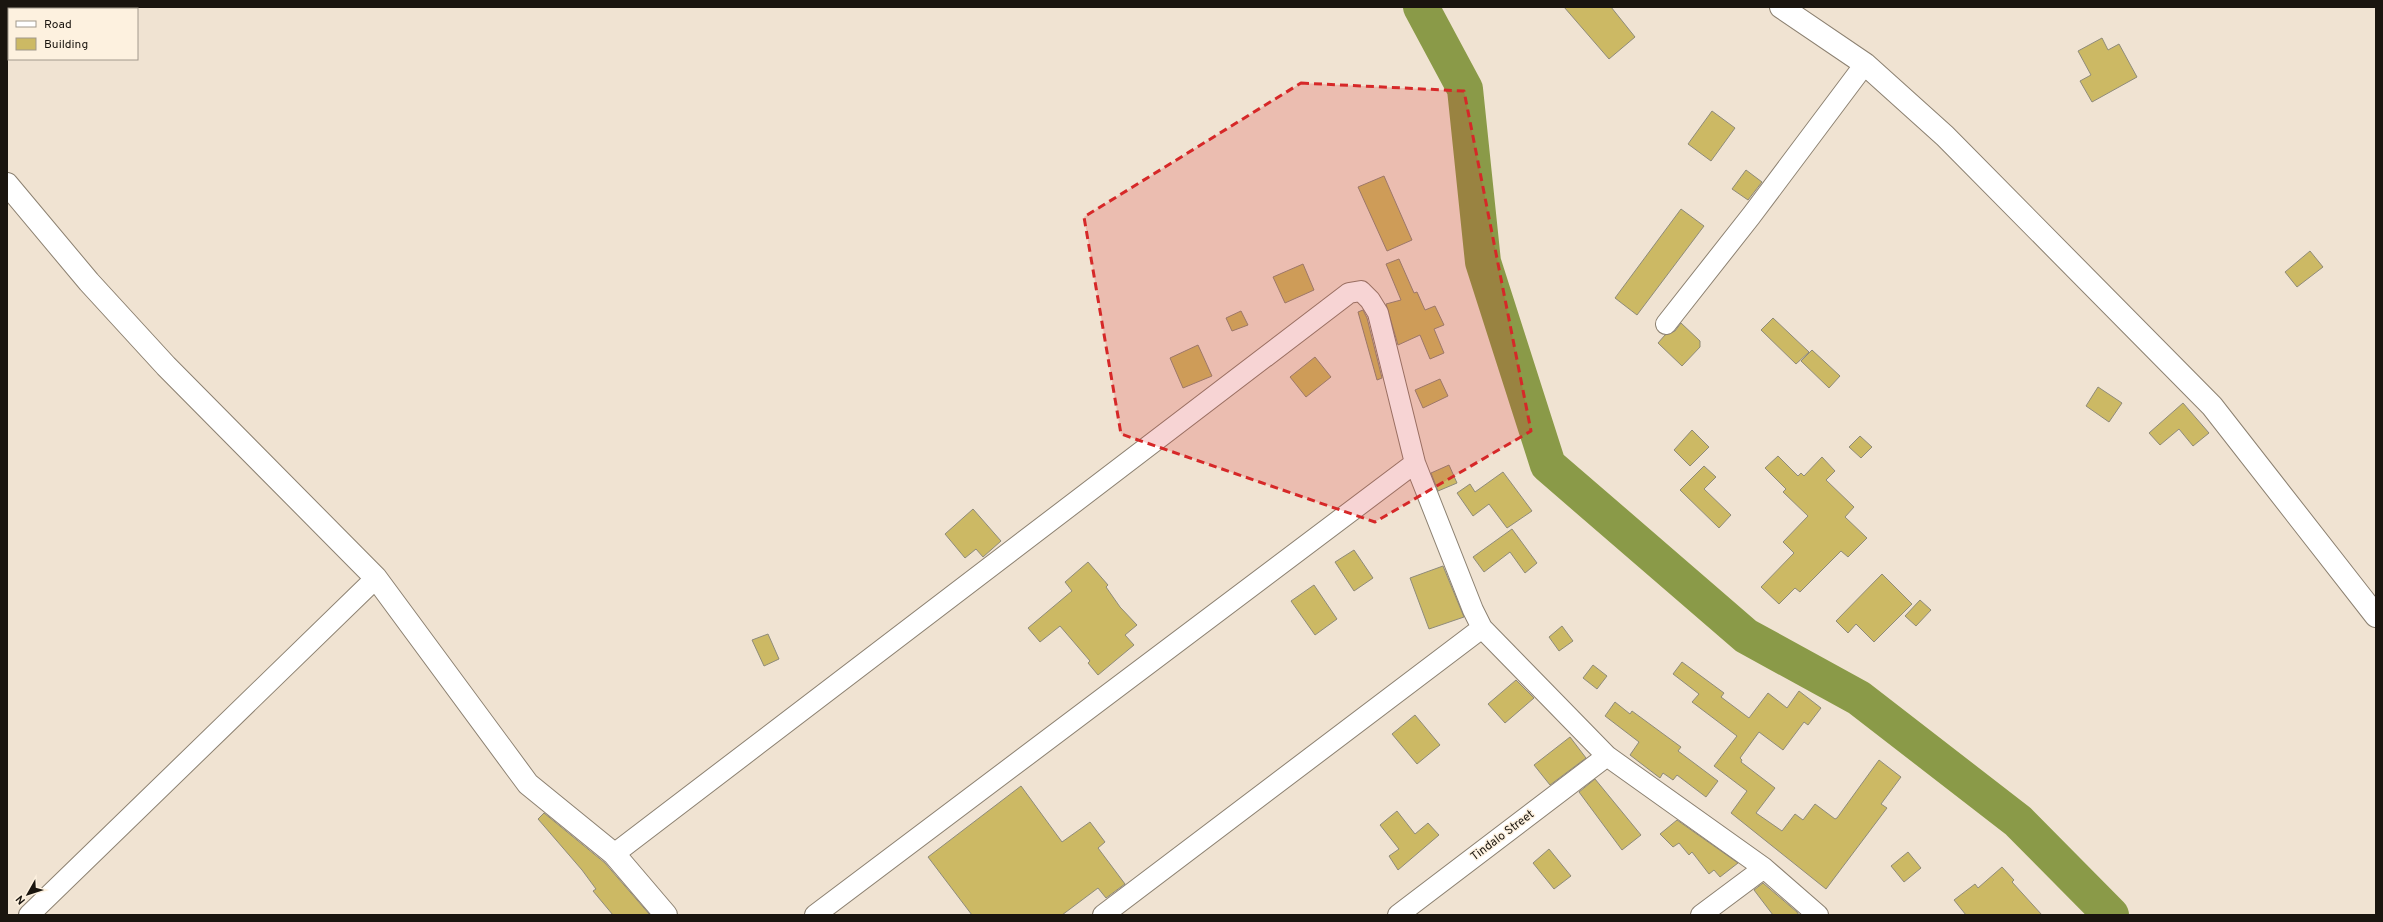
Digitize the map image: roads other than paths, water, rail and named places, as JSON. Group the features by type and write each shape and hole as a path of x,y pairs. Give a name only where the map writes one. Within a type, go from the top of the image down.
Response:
{"street":[{"path":"1781,7 1865,64 1945,136 2212,406 2376,616"},
{"path":"1666,324 1751,216 1865,64"},
{"path":"7,184 89,282 166,366 376,578 528,784 614,854 666,915"},
{"path":"614,854 1349,293 1361,291 1370,300 1378,313 1415,463 1482,628 1607,756 1764,868 1818,915"},
{"path":"814,915 1415,463"},
{"path":"29,915 376,578"},
{"path":"1103,915 1482,628"},
{"name":"Tindalo Street","path":"1398,915 1607,756"},
{"path":"1700,915 1764,868"}],"waterway":[{"path":"1421,7 1465,89 1483,262 1548,465 1746,636 1859,698 2018,821 2111,915"}]}
